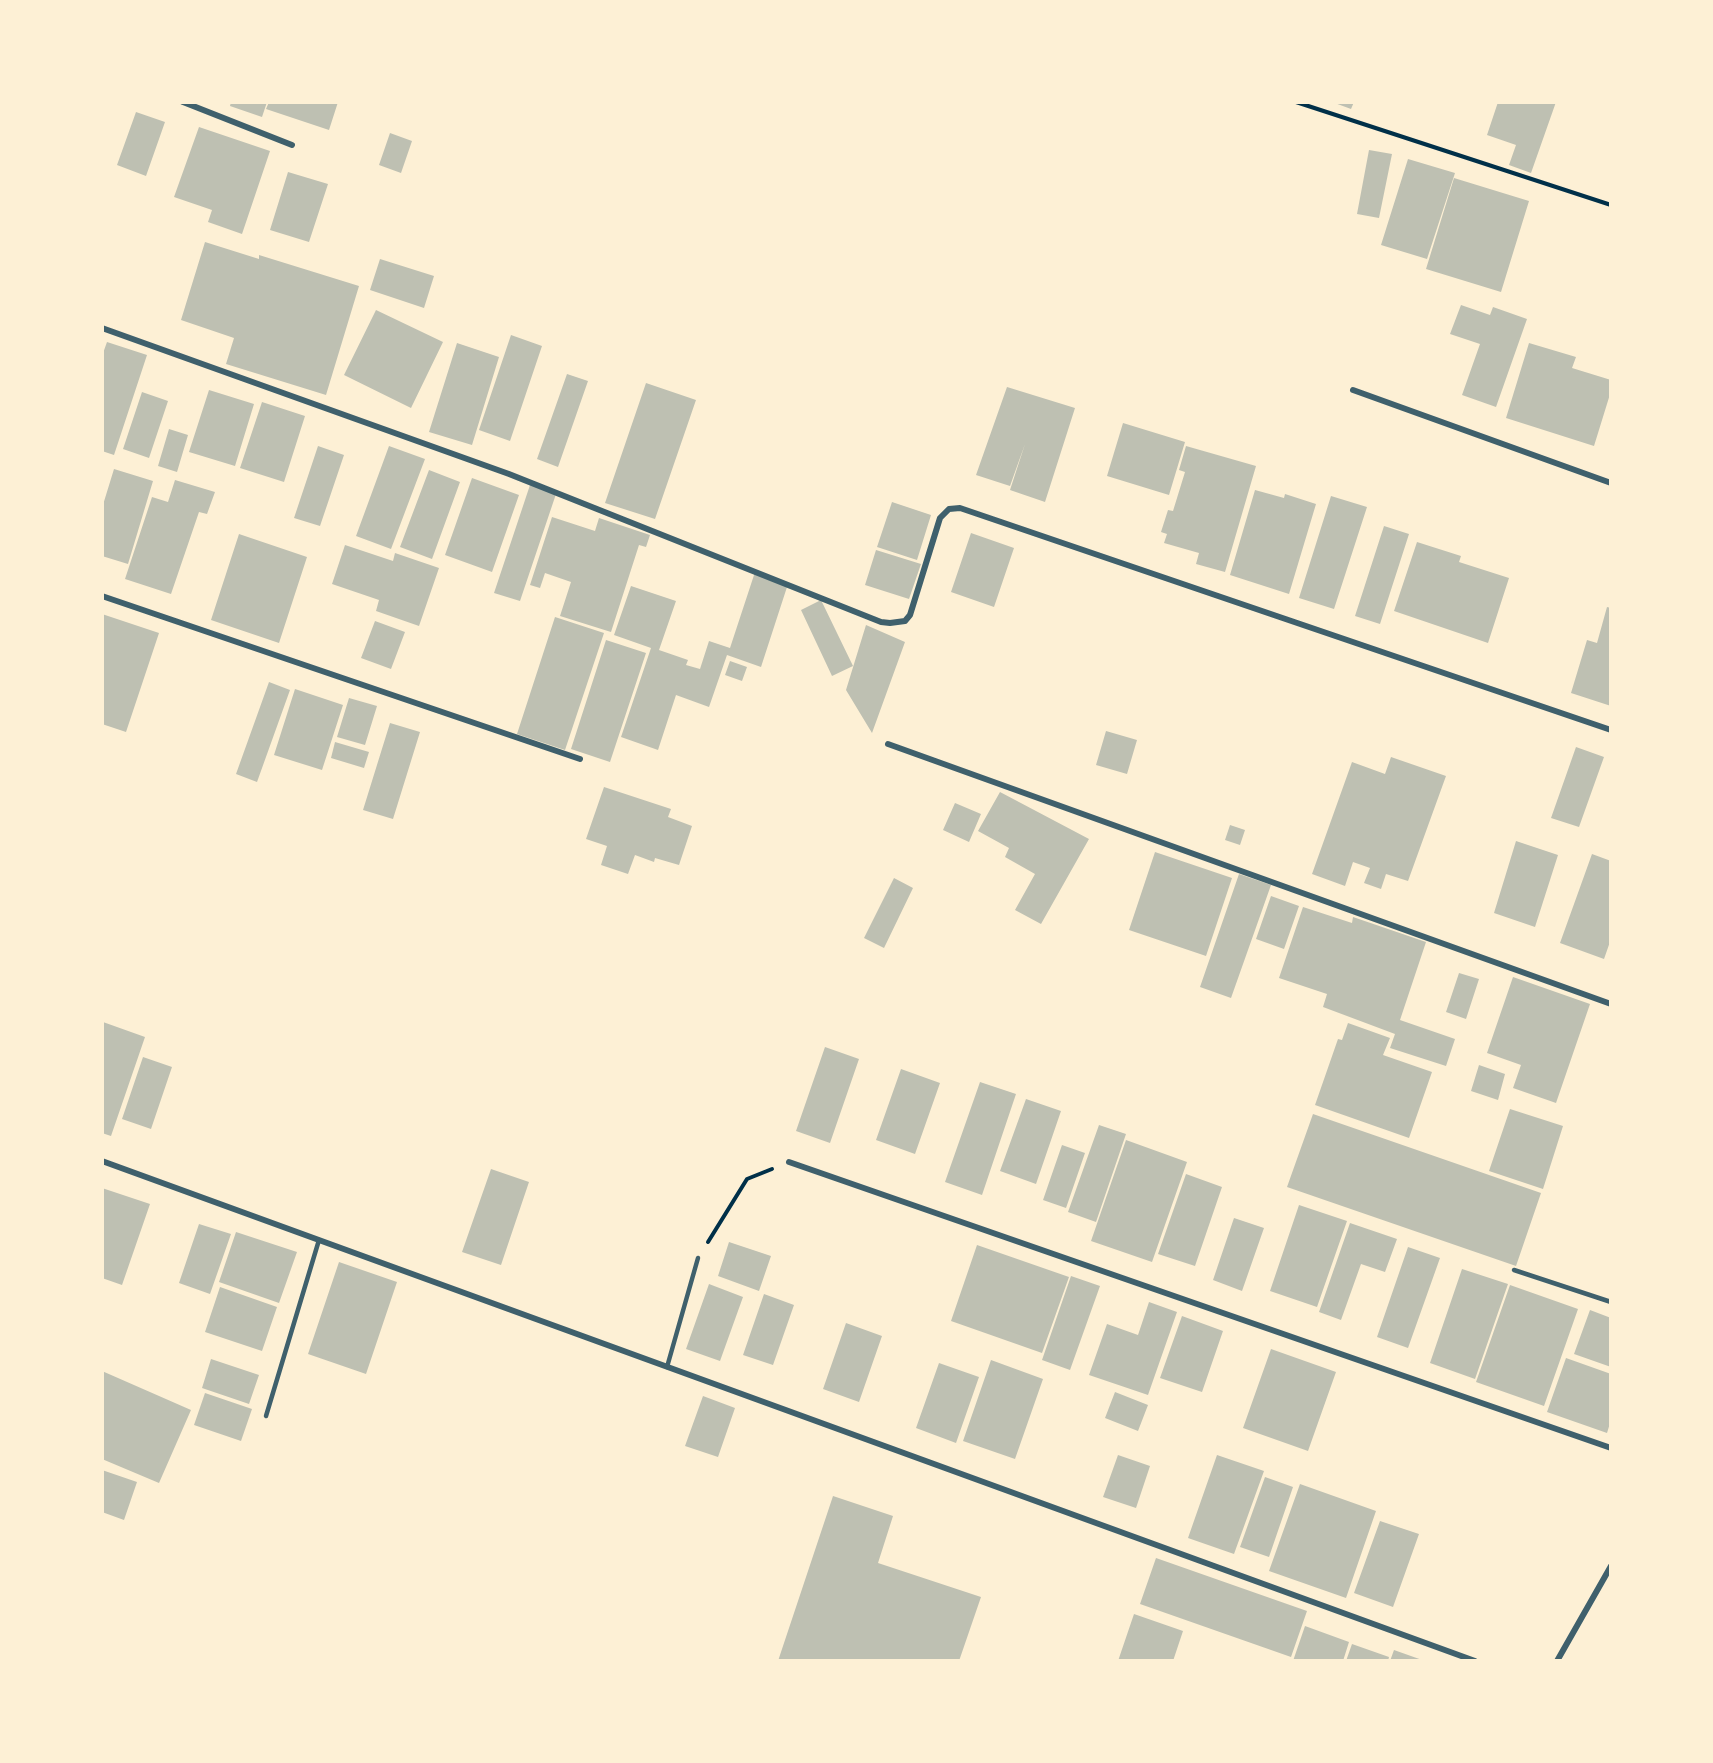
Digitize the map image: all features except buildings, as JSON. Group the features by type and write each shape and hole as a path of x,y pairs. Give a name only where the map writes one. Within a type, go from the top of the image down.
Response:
{"street":[{"path":"183,102 292,145"},
{"path":"102,328 509,474 880,622 905,621 910,615 940,518 949,509 960,508 1611,730"},
{"path":"1353,390 1611,483"},
{"path":"102,596 580,759"},
{"path":"888,744 1611,1004"},
{"path":"102,1161 1475,1661"},
{"path":"789,1162 1611,1448"},
{"path":"1557,1661 1611,1566"}],"lane":[{"path":"266,1416 319,1240"},
{"path":"667,1367 698,1258"},
{"path":"1514,1270 1611,1302"}],"path":[{"path":"1296,102 1611,205"},
{"path":"698,1258 747,1179 789,1162"}]}
